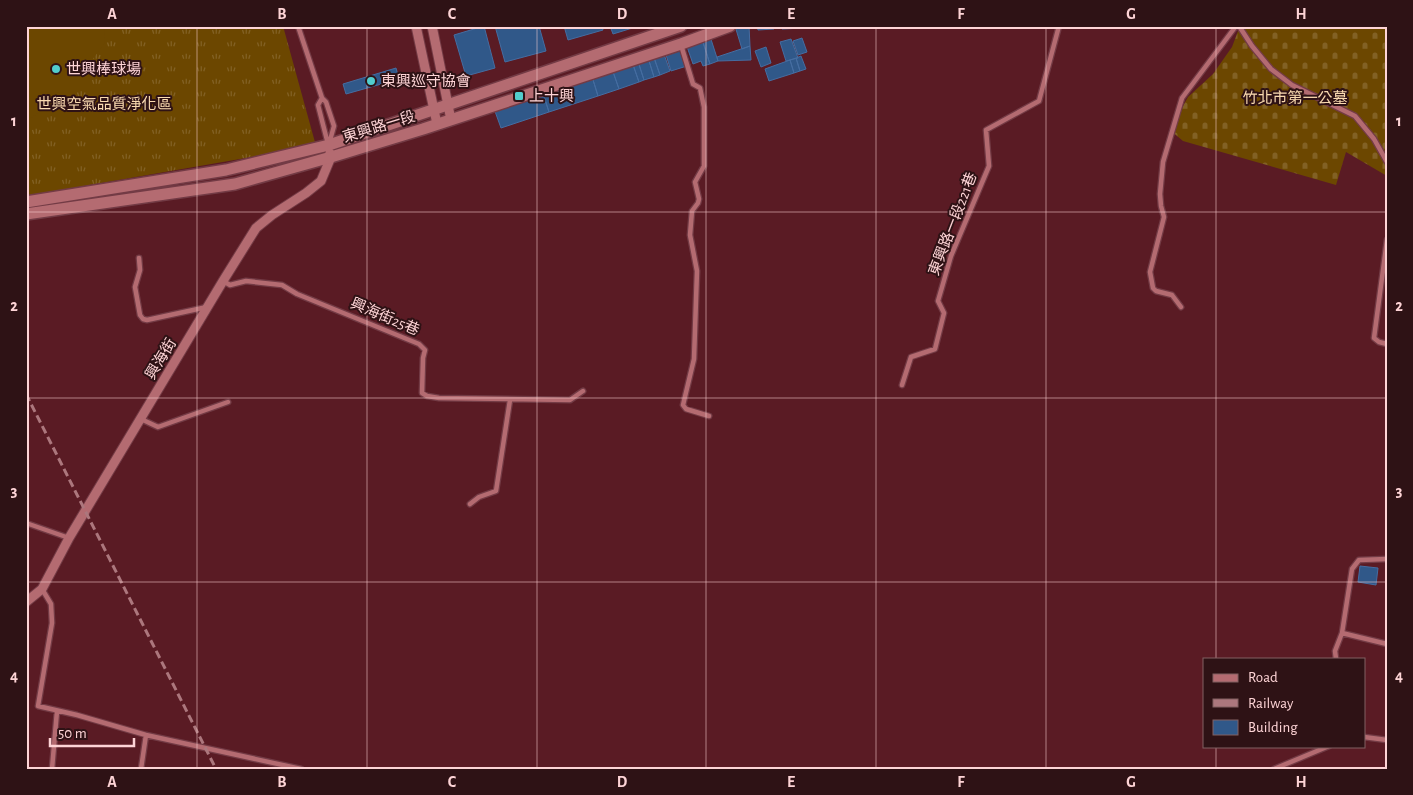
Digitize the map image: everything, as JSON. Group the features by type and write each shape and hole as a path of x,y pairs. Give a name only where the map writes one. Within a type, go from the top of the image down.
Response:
{"street":[{"path":"416,26 437,124"},
{"path":"432,26 451,120"},
{"name":"東興路一段","path":"26,202 226,170 329,145 681,26"},
{"name":"東興路一段","path":"26,214 234,184 331,157 451,120 730,26"},
{"path":"329,145 331,157"},
{"name":"興海街","path":"26,602 42,589 69,538 256,228 272,214 306,193 321,181 331,157"}],"lane":[{"path":"298,26 322,98 326,102 334,126 329,145"},
{"name":"東興路一段221巷","path":"902,385 911,357 935,349 944,313 938,301 951,256 990,166 986,130 1039,101 1059,26"},
{"path":"1181,307 1172,295 1156,291 1153,288 1150,272 1164,217 1160,194 1163,162 1182,98 1238,26 1271,69 1292,85 1355,116 1374,139 1387,162"},
{"path":"681,44 693,84 700,88 704,108 704,166 696,182 699,199 692,211 690,235 697,271 694,359 683,405 686,408 709,416"},
{"path":"322,98 318,105 329,145"},
{"path":"1387,240 1374,338 1379,342 1387,344"},
{"path":"140,258 140,270 135,288 140,315 143,319 147,320 208,307"},
{"name":"興海街25巷","path":"223,281 230,285 246,281 282,284 297,294 419,344 425,350 422,393 427,396 510,400 570,400 583,391"},
{"path":"470,504 479,497 496,491 510,400"},
{"path":"141,419 158,428 228,402"},
{"path":"26,523 69,538"},
{"path":"1336,658 1335,651 1342,634 1352,569 1359,560 1387,560"},
{"path":"42,589 51,604 52,623 38,706 146,735 301,769"},
{"path":"1342,634 1387,644"},
{"path":"52,769 57,711"},
{"path":"141,769 146,735"},
{"path":"1366,737 1387,740"},
{"path":"1274,769 1324,748"}],"green space":[{"name":"世興空氣品質淨化區","path":"26,26 283,26 316,146 26,196"},
{"name":"世興棒球場","path":"26,26 105,26 104,44 66,95 26,121"},
{"name":"竹北市第一公墓","path":"1240,26 1387,26 1387,176 1346,152 1336,185 1183,141 1170,130 1188,97 1213,74 1232,47"}],"building":[{"path":"484,26 495,68 466,76 454,35"},
{"path":"495,26 539,26 546,51 505,62"},
{"path":"564,26 602,26 603,30 568,40"},
{"path":"610,26 639,26 613,34"},
{"path":"735,26 749,26 750,46 742,49"},
{"path":"757,26 773,26 774,29 758,30"},
{"path":"782,26 803,26 804,28 782,29"},
{"path":"708,30 718,61 710,64 700,33"},
{"path":"700,33 710,64 703,66 701,61 693,64 684,38"},
{"path":"802,38 807,52 798,55 793,41"},
{"path":"681,39 690,65 671,71 663,45"},
{"path":"791,39 798,58 786,61 780,42"},
{"path":"661,46 670,71 660,75 651,49"},
{"path":"750,46 751,60 718,61 717,57"},
{"path":"766,47 771,63 761,67 755,51"},
{"path":"651,49 660,75 654,77 646,51"},
{"path":"646,51 654,77 644,80 636,55"},
{"path":"636,55 644,80 639,82 630,56"},
{"path":"630,56 639,82 619,89 610,63"},
{"path":"801,56 806,69 800,71 796,58"},
{"path":"796,58 800,71 794,73 790,60"},
{"path":"790,60 794,73 769,81 765,69"},
{"path":"610,63 619,89 598,96 590,70"},
{"name":"東興巡守協會","path":"396,68 399,79 346,94 343,84"},
{"path":"590,70 598,96 549,112 541,87"},
{"path":"541,87 549,112 501,128 492,103"},
{"path":"1360,566 1378,568 1376,585 1358,582"}],"railway":[{"path":"26,394 216,769"}],"place":[{"name":"世興棒球場","path":"56,69"},
{"name":"東興巡守協會","path":"371,81"},
{"name":"上十興","path":"519,96"}]}
